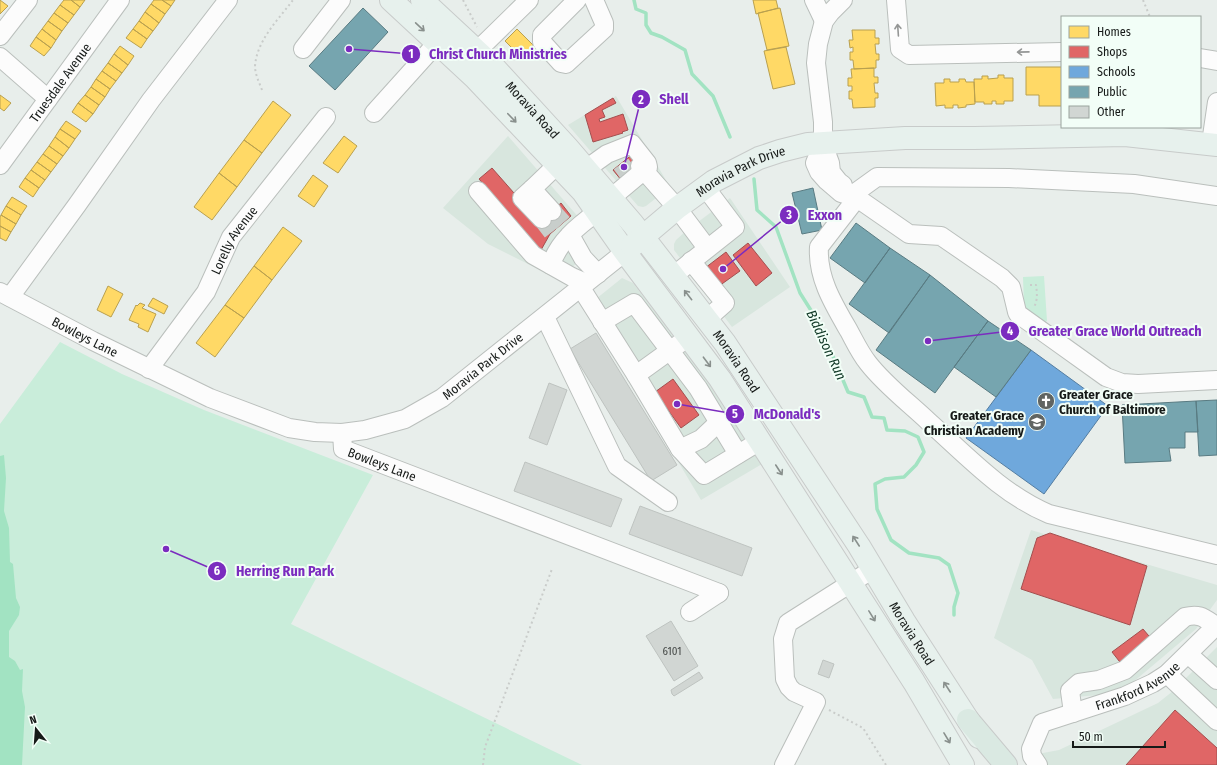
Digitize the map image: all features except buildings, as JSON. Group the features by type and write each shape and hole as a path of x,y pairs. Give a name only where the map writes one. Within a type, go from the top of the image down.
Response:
{"highway":[{"path":"968,720 1006,765"}],"main road":[{"name":"Moravia Road","path":"391,0 475,78 583,192 604,205 643,238 725,343 785,432 997,765"},
{"name":"Moravia Road","path":"422,0 477,51 529,104 586,169 625,252 720,379 914,682 963,765"},
{"name":"Moravia Park Drive","path":"625,252 677,208 719,178 759,158 801,146 905,138 1180,134 1214,144"}],"street":[{"path":"0,36 28,0"},
{"name":"Truesdale Avenue","path":"0,165 120,0"},
{"path":"5,294 77,205 151,100 228,0"},
{"path":"303,49 341,0"},
{"path":"477,51 529,0"},
{"path":"577,0 542,35 542,42 561,63 566,64 604,29 604,23 594,0"},
{"path":"814,0 824,21"},
{"path":"843,0 824,21 818,44 816,62 823,122 823,144 815,163 819,172 827,181 841,192 855,197 909,234 941,236 1002,278 1011,287 1018,314 1106,377 1122,383 1144,384 1217,380"},
{"path":"896,0 900,49 909,54 1061,52"},
{"path":"374,113 437,42"},
{"path":"0,57 48,99"},
{"path":"1201,58 1217,61"},
{"path":"1214,144 1217,102"},
{"name":"Lorelly Avenue","path":"149,369 206,292 231,237 326,117"},
{"path":"586,169 607,154 629,164 677,208 707,248"},
{"path":"551,265 563,224 604,205 629,164"},
{"path":"557,165 522,198 563,224"},
{"path":"1217,196 1134,184 1014,178 877,177 855,197 819,247 818,256 826,287 837,310 863,355 884,381 1004,488 1031,507 1049,514 1217,556"},
{"path":"536,185 563,224 583,258 588,282 602,322 636,375 680,449 704,475 760,441"},
{"path":"673,276 734,227 705,187"},
{"path":"478,191 533,255 572,277 588,282"},
{"name":"Moravia Park Drive","path":"342,432 365,430 406,419 442,398 625,252"},
{"path":"691,261 725,303 707,319"},
{"name":"Bowleys Lane","path":"5,294 93,341 210,398 289,428 315,432 342,432 343,449 719,593 690,612"},
{"path":"602,322 634,303 698,388 738,454"},
{"path":"545,317 617,466 668,502"},
{"path":"636,375 689,338"},
{"path":"680,449 701,439 718,422"},
{"path":"784,765 816,702 794,692 789,687 785,679 783,639 788,623 873,569"},
{"path":"1073,713 1070,691 1079,683 1099,680 1125,670 1185,617 1194,615 1202,616 1216,626"},
{"name":"Frankford Avenue","path":"1038,765 1032,756 1031,749 1042,723 1126,696 1167,674 1216,626"},
{"path":"1188,654 1217,680"},
{"path":"1167,674 1217,721"}],"path":[{"path":"262,90 256,74 255,66 258,54 265,36 293,0"},
{"path":"463,0 478,29"},
{"path":"1143,0 1150,16"},
{"path":"1030,285 1036,285 1037,292"},
{"path":"483,765 485,747 552,569"},
{"path":"816,702 863,728 886,765"}],"shaded area":[{"path":"616,96 670,187 643,207 638,206 568,125"},
{"path":"508,136 587,227 583,231 582,238 590,252 558,279 488,244 443,208"},
{"path":"730,198 790,287 732,327 674,250 676,240"},
{"path":"1044,276 1047,321 1045,322 1024,307 1023,277"},
{"path":"622,278 633,283 720,399 762,464 701,500 586,307"},
{"path":"60,342 122,374 204,410 373,475 291,624 582,765 0,765 0,424"},
{"path":"4,455 6,478 4,511 9,528 10,562 13,564 16,598 20,607 19,615 9,631 9,657 15,661 20,670 23,669 22,691 25,707 22,765 0,765 0,456"},
{"path":"1031,530 1217,585 1217,600 1196,629 1132,683 1099,695 1053,699 1032,660 994,638"},
{"path":"1217,647 1217,765 1032,765 1027,756 1059,750 1158,703 1173,691"}],"waterway":[{"name":"Biddison Run","path":"634,0 636,9 646,13 646,25 651,33 662,37 685,50 692,74 713,96 730,137"},
{"name":"Biddison Run","path":"754,179 757,210 776,227 800,293 819,323 848,392 864,397 872,417 884,418 887,430 905,431 918,437 924,452 916,465 904,477 885,479 875,484 877,509 891,540 909,553 939,558 949,565 958,593 954,607 954,615"}],"tunnel":[{"path":"621,164 629,175"},
{"path":"552,211 563,223"},
{"path":"542,219 552,232"}],"place":[{"name":"Christ Church Ministries","path":"349,49"},
{"name":"Shell","path":"624,167"},
{"name":"Exxon","path":"723,269"},
{"name":"Greater Grace World Outreach","path":"928,341"},
{"name":"Greater Grace Church of Baltimore","path":"1046,401"},
{"name":"McDonald's","path":"677,404"},
{"name":"Greater Grace Christian Academy","path":"1037,422"},
{"name":"Herring Run Park","path":"166,549"}]}
